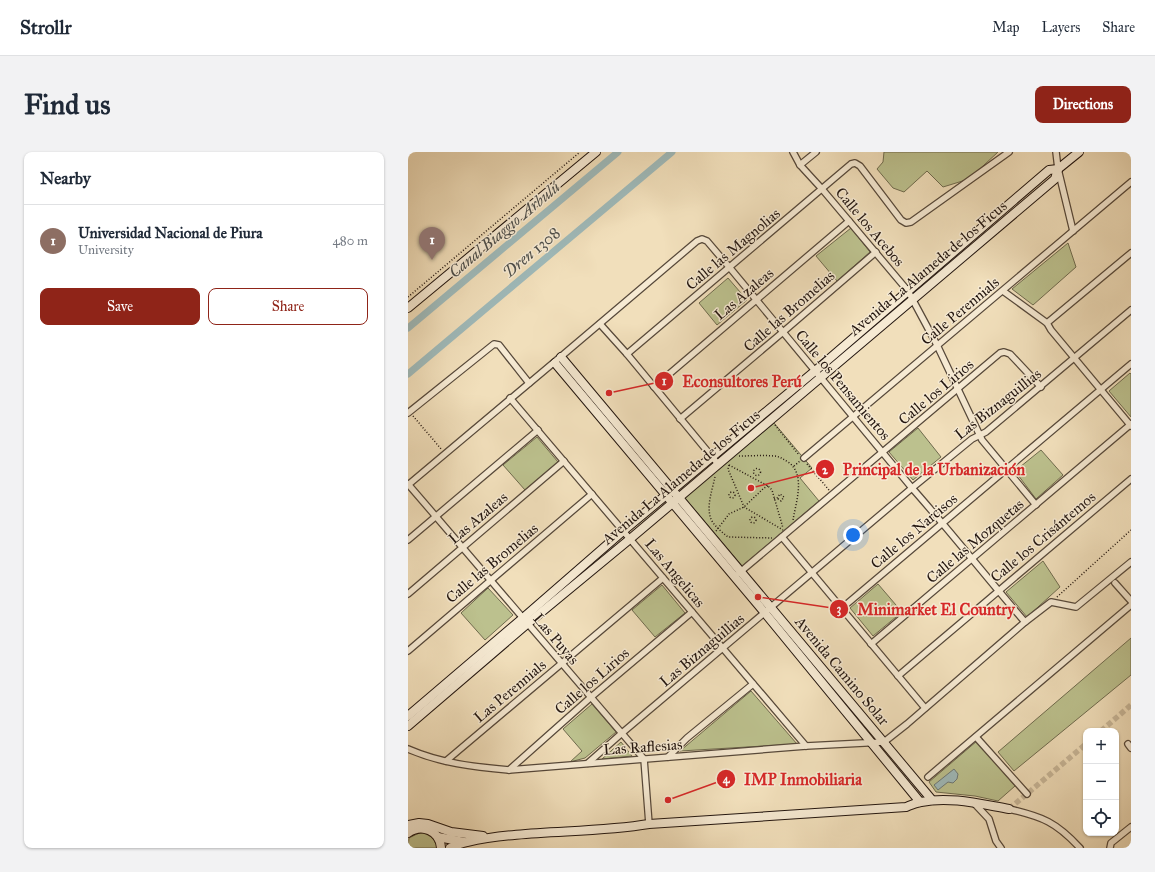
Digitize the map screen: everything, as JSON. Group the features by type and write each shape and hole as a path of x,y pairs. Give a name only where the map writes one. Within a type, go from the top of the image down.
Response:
{"street":[{"path":"408,308 596,152"},
{"name":"Calle los Acebos","path":"793,152 800,164 908,291 937,345 982,440 1036,505"},
{"path":"800,164 816,152"},
{"name":"Calle las Magnolias","path":"627,354 851,164 855,163 860,166 901,220 906,223 912,222 1009,152"},
{"path":"1056,152 1058,169 1073,231"},
{"name":"Avenida La Alameda de los Ficus","path":"408,716 717,468 908,291 1049,170 1058,169 1079,152"},
{"name":"Avenida La Alameda de los Ficus","path":"408,726 623,531 712,457 913,299 1055,179 1058,169"},
{"name":"Calle Perennials","path":"803,458 1131,182"},
{"name":"Las Azaleas","path":"654,387 849,221"},
{"name":"Calle los Pensamientos","path":"600,324 697,241 702,239 707,241 998,591 1026,622"},
{"name":"Calle las Bromelias","path":"680,419 876,252"},
{"path":"1048,323 1131,253"},
{"path":"1003,291 1048,323 1051,330 1131,425"},
{"name":"Las Biznaguillias","path":"588,763 912,488 972,439 986,432 1131,310"},
{"path":"408,485 600,324 627,354 712,457 717,468"},
{"path":"409,413 494,344 499,345 529,383"},
{"name":"Calle los Lirios","path":"737,574 1000,353 1004,352 1010,354 1041,387"},
{"name":"Avenida Camino Solar","path":"561,357 679,497 737,574"},
{"name":"Avenida Camino Solar","path":"555,363 672,503 737,574 884,742 932,800"},
{"name":"Calle los Narcisos","path":"842,608 1131,364"},
{"name":"Las Angelicas","path":"510,398 806,746"},
{"name":"Calle las Mozquetas","path":"871,644 1131,425"},
{"path":"408,540 538,430"},
{"name":"Las Azaleas","path":"408,594 564,461"},
{"name":"Calle los Crisántemos","path":"898,676 1131,479"},
{"name":"Las Puyas","path":"408,485 644,759"},
{"name":"Calle las Bromelias","path":"408,651 592,494"},
{"path":"782,537 925,708"},
{"path":"884,742 1051,602 1076,607 1131,562"},
{"name":"Las Perennials","path":"446,761 663,578"},
{"path":"1115,583 1131,601"},
{"path":"928,777 1131,605"},
{"name":"Avenida Camino Solar","path":"768,610 920,802"},
{"name":"Calle los Lirios","path":"509,770 590,698 692,612"},
{"path":"668,757 687,738 753,684"},
{"path":"976,737 1027,794"},
{"name":"Las Raflesias","path":"408,749 423,755 446,761 476,767 509,770 806,746 884,742"},
{"path":"644,759 649,824"},
{"path":"450,848 465,842 519,834 625,828 649,824 906,807 932,800 950,800 1031,814 1049,821 1059,827 1080,848"},
{"path":"974,803 989,819 996,841 1001,848"},
{"path":"410,829 419,823 428,824 451,832 493,838"},
{"path":"1110,848 1111,843 1131,827"},
{"path":"410,829 427,829 431,831 438,837 442,848"},
{"path":"438,837 465,842"}],"path":[{"path":"408,297 580,152"},
{"path":"409,413 446,454"},
{"path":"735,456 774,456 781,458 794,466 798,475 799,483 793,522"},
{"path":"794,466 803,458"},
{"path":"727,463 754,476 772,490 783,530 744,507 736,494 728,469 730,465"},
{"path":"717,468 709,508 709,516 713,523 728,537 774,538"},
{"path":"714,532 729,514 744,507 768,486"},
{"path":"1051,602 1131,530"}],"green space":[{"path":"884,152 998,152 969,179 943,187 927,171 904,192 893,188 877,169 883,162"},
{"path":"851,228 870,252 837,281 816,256"},
{"path":"1068,243 1076,267 1033,305 1012,289"},
{"path":"728,278 747,300 717,325 699,303"},
{"path":"1130,373 1131,374 1131,417 1109,391"},
{"path":"774,423 812,468 800,478 819,501 742,566 684,497"},
{"path":"918,428 941,457 913,480 889,452"},
{"path":"537,437 558,462 525,490 503,465"},
{"path":"1041,450 1063,475 1036,499 1015,471"},
{"path":"1043,561 1060,587 1027,617 1006,592"},
{"path":"878,584 902,612 873,636 850,608"},
{"path":"662,585 685,613 655,637 632,610"},
{"path":"488,588 513,615 485,640 461,613"},
{"path":"1131,638 1131,675 1014,771 998,752"},
{"path":"751,691 797,744 680,751"},
{"path":"592,704 616,732 585,758 570,762 582,751 563,729"},
{"path":"977,741 1015,786 998,801 975,796 936,792 929,782"},
{"path":"621,742 632,756 602,759"},
{"path":"419,833 426,834 431,837 435,841 437,848 408,848 409,838"}],"water":[{"path":"954,769 958,774 957,779 953,783 948,782 938,790 934,785"}],"waterway":[{"name":"Canal Biaggio Arbulú","path":"408,328 618,152"},
{"name":"Dren 1308","path":"408,374 672,152"}],"tunnel":[{"path":"1104,728 1131,705"},
{"path":"1009,809 1083,747"}],"place":[{"name":"Universidad Nacional de Piura","path":"432,260"},
{"name":"Econsultores Perú","path":"609,393"},
{"name":"Principal de la Urbanización","path":"751,488"},
{"name":"Minimarket El Country","path":"758,597"},
{"name":"IMP Inmobiliaria","path":"668,800"}]}
